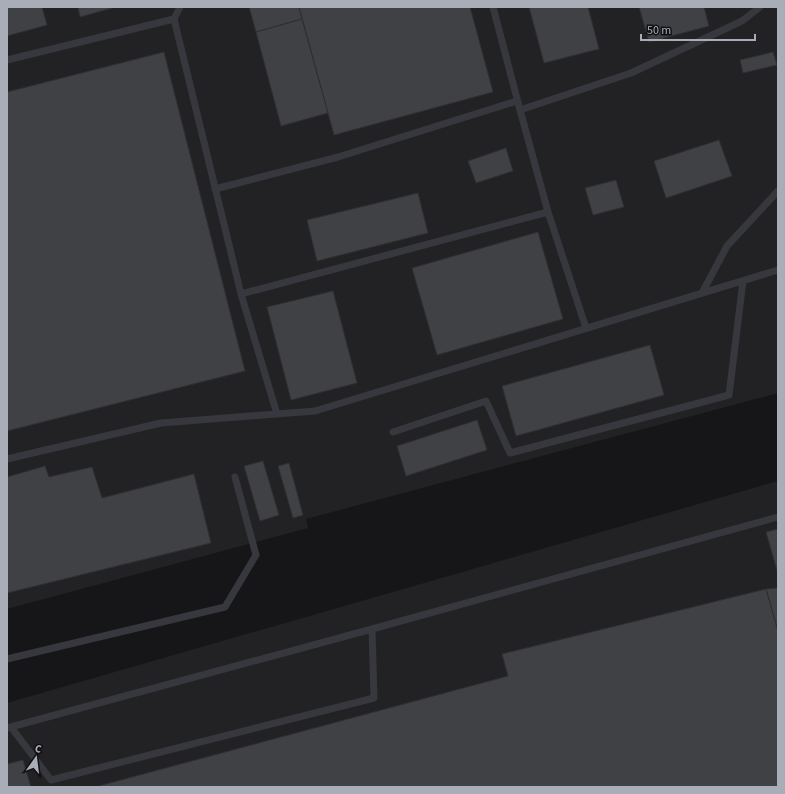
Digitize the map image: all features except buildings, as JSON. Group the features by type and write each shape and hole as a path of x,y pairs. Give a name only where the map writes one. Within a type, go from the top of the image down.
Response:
{"lane":[{"path":"180,7 174,19 241,294 277,414"},
{"path":"493,7 548,212 586,328"},
{"path":"520,110 631,73 742,21 760,7"},
{"path":"7,60 174,19"},
{"path":"215,189 338,157 518,101"},
{"path":"702,293 727,246 778,191"},
{"path":"241,294 548,212"},
{"path":"7,459 161,423 315,411 778,270"},
{"path":"393,432 486,401 510,453 729,395 743,281"},
{"path":"7,659 225,607 256,554 234,477"},
{"path":"372,629 374,698 51,780 9,727 778,517"}],"shaded area":[{"path":"7,7 778,7 778,393 306,519 308,528 7,609"},
{"path":"778,481 778,787 7,787 7,703"}]}
